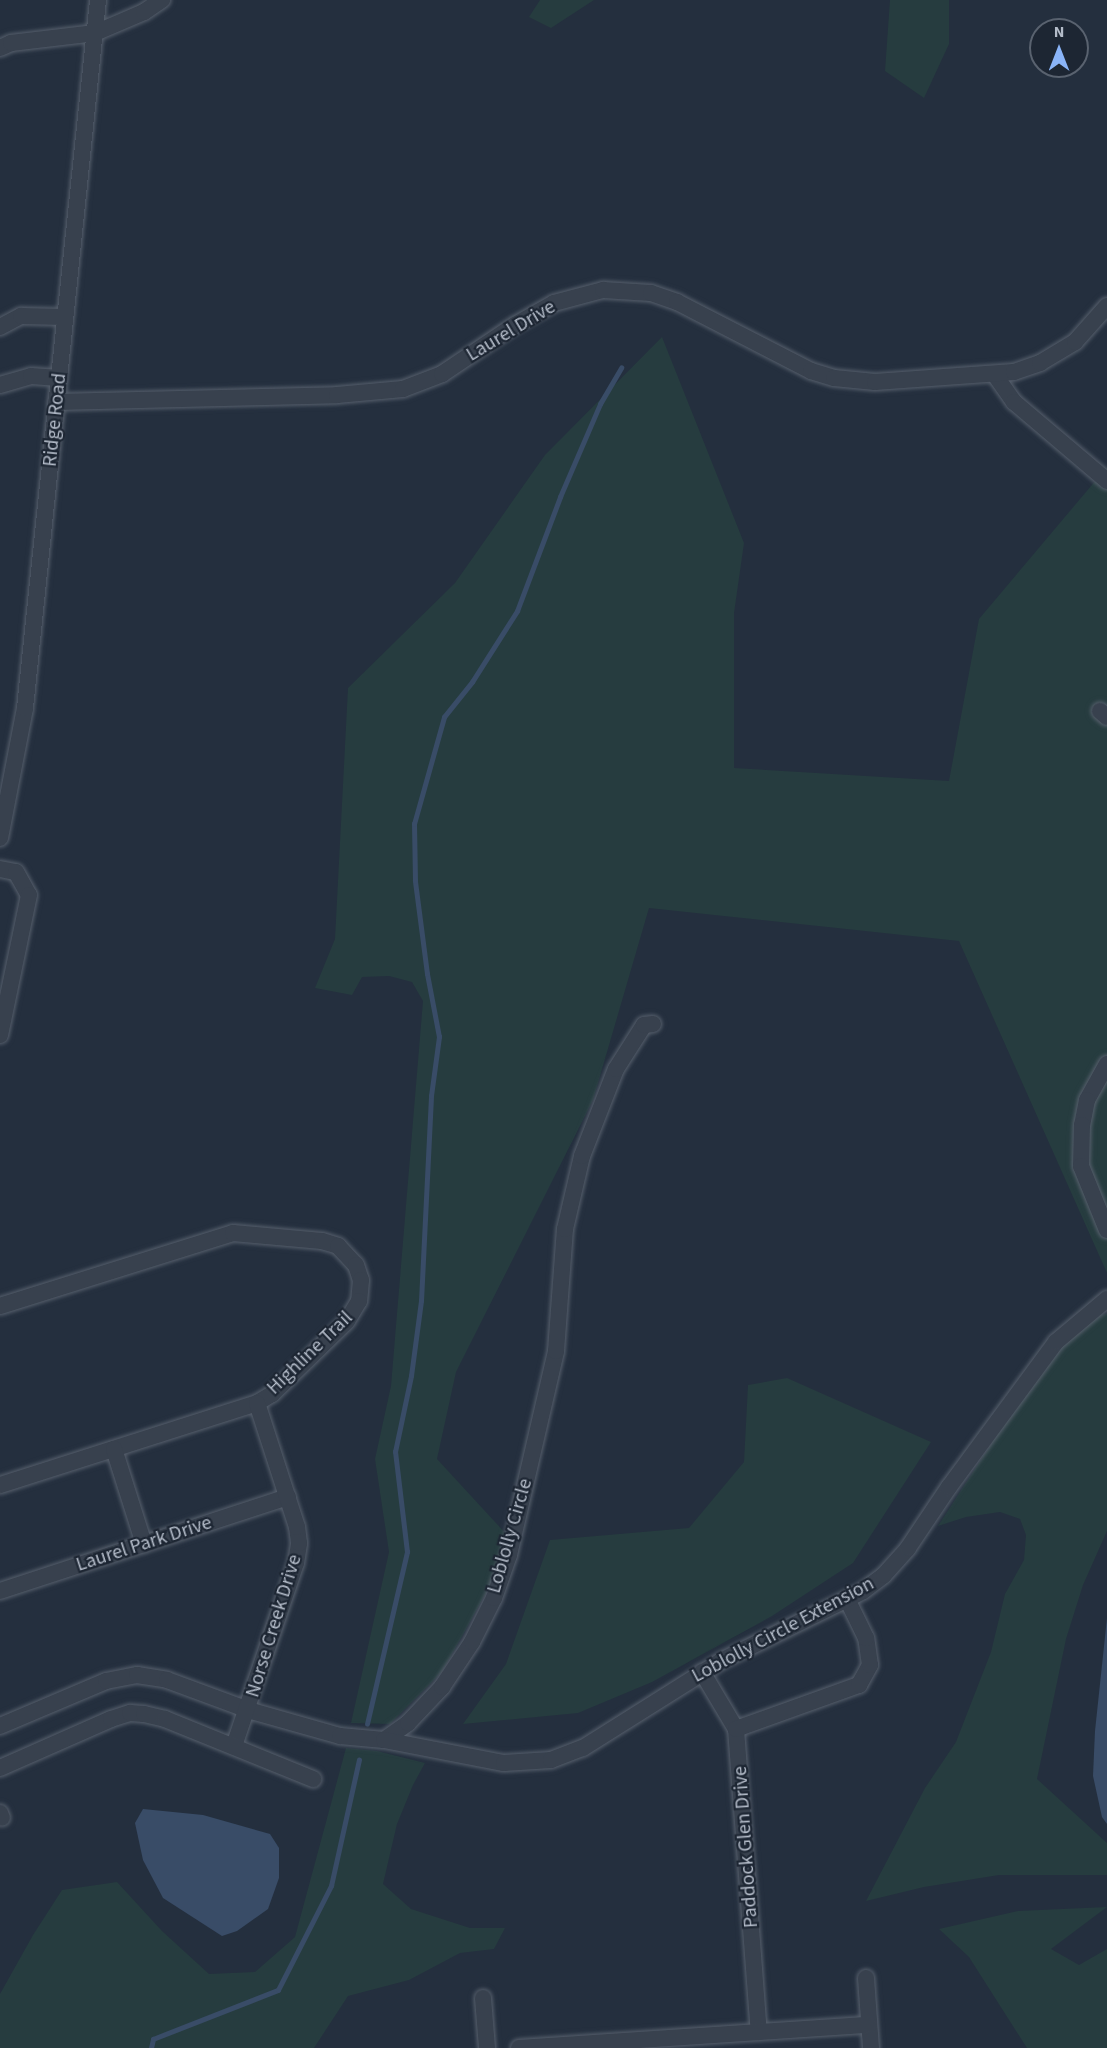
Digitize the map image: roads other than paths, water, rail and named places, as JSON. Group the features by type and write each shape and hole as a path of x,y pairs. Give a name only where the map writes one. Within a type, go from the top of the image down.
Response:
{"street":[{"name":"Ridge Road","path":"0,838 22,732 98,0"},
{"path":"0,48 11,43 95,33 144,12 162,0"},
{"name":"Laurel Drive","path":"56,402 325,396 403,389 442,374 515,325 554,303 603,290 651,293 676,302 794,364 831,377 875,381 1014,372 1052,357 1080,337 1107,306"},
{"path":"0,327 21,316 65,317"},
{"path":"995,375 1014,402 1107,481"},
{"path":"0,385 31,376 59,378"},
{"path":"0,869 16,872 29,895 0,1035"},
{"name":"Loblolly Circle","path":"384,1740 408,1723 442,1687 472,1641 494,1598 509,1556 556,1351 565,1229 582,1156 616,1069 644,1025 653,1024"},
{"path":"1107,1064 1087,1100 1082,1125 1081,1166 1107,1230"},
{"name":"Highline Trail","path":"0,1306 232,1233 312,1239 338,1246 356,1265 361,1280 361,1294 355,1312 272,1394 257,1403 0,1485"},
{"name":"Loblolly Circle Extension","path":"384,1740 504,1763 551,1760 583,1748 702,1672 863,1590 893,1566 1056,1342 1107,1299"},
{"name":"Norse Creek Drive","path":"234,1746 296,1563 299,1543 288,1497 257,1403"},
{"path":"114,1449 144,1544"},
{"name":"Laurel Park Drive","path":"0,1591 288,1497"},
{"path":"736,1729 859,1685 870,1665 866,1638 847,1599"},
{"name":"Paddock Glen Drive","path":"702,1672 736,1729 759,2032"},
{"path":"0,1726 106,1681 137,1675 167,1680 248,1710 320,1732 384,1740"},
{"path":"0,1768 111,1719 130,1713 165,1719 313,1779"},
{"path":"866,1978 871,2048"},
{"path":"483,1998 487,2048"},
{"path":"519,2048 868,2025"}],"water":[{"path":"1107,1618 1107,1824 1102,1817 1093,1776 1095,1731"},
{"path":"143,1809 203,1815 270,1834 279,1848 279,1878 268,1909 237,1931 222,1936 163,1898 143,1860 135,1823"}],"waterway":[{"path":"367,1724 407,1552 395,1452 411,1376 421,1301 431,1096 439,1037 427,974 415,881 414,824 444,717 472,682 517,611 560,497 600,404 621,368"},
{"path":"151,2048 153,2039 278,1990 331,1886 359,1760"}]}
